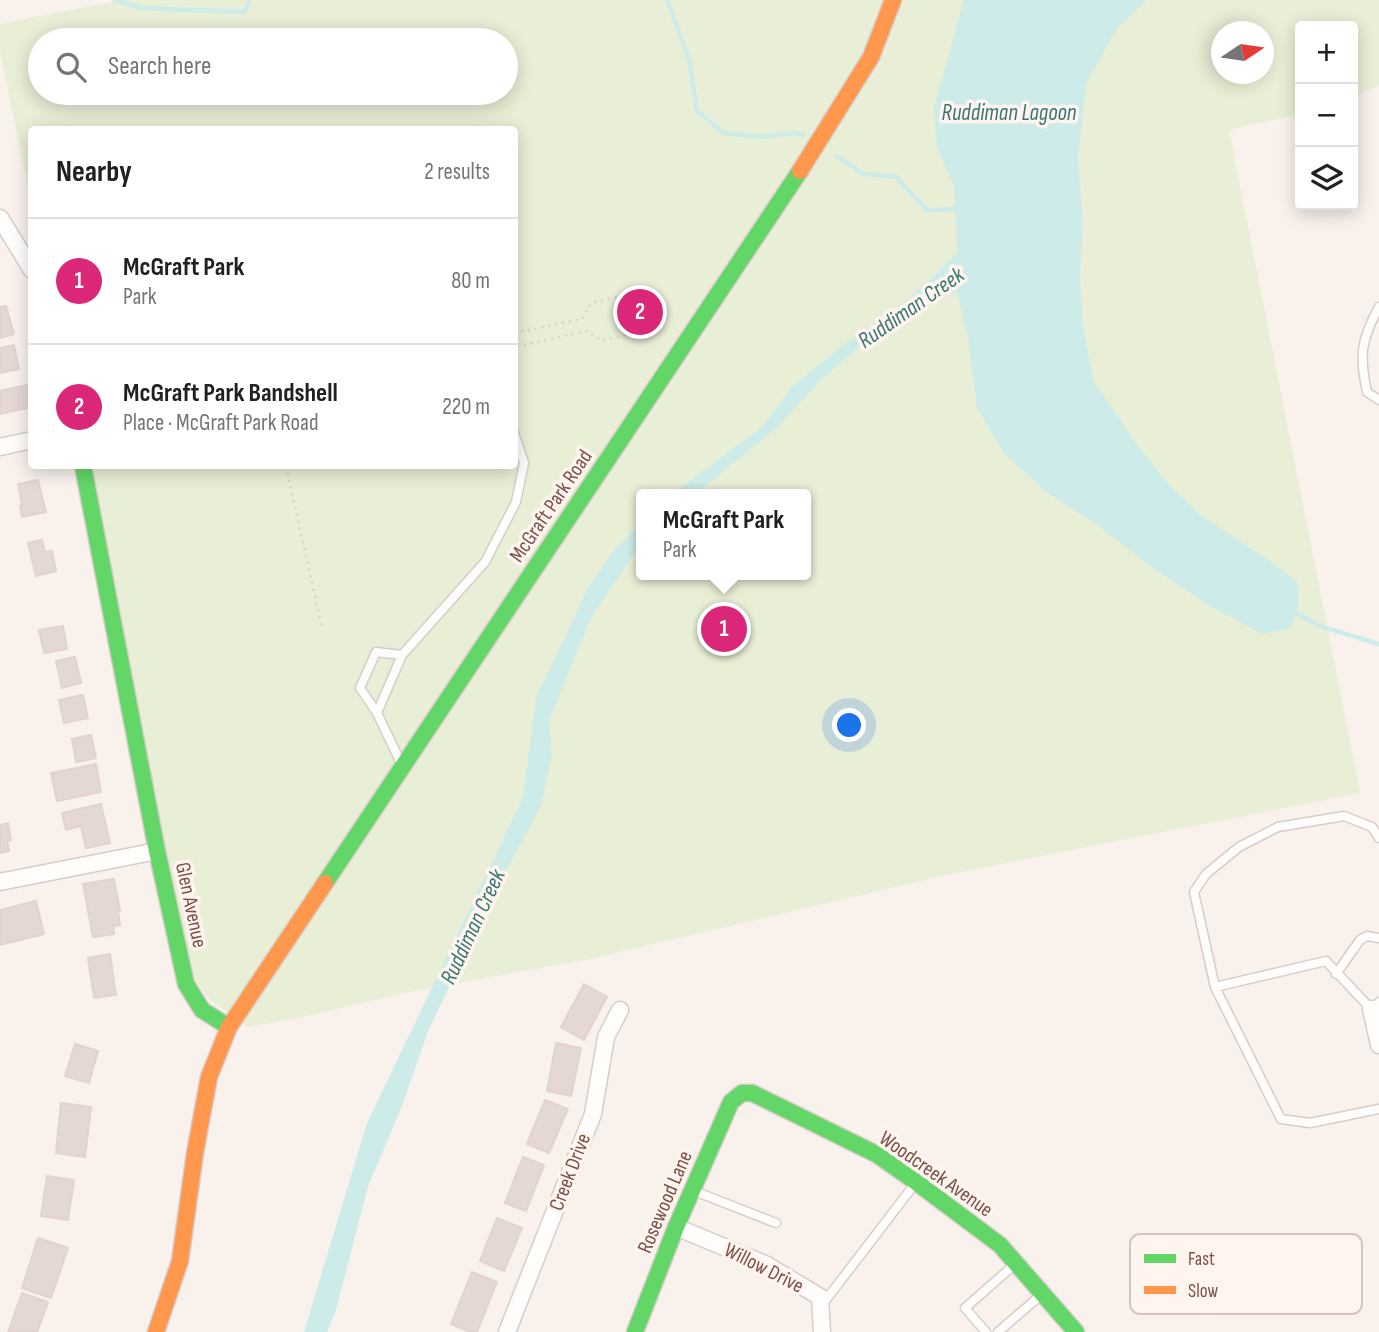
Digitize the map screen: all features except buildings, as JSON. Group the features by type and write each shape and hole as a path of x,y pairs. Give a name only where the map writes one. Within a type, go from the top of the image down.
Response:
{"street":[{"name":"McGraft Park Road","path":"229,1027 830,128 871,57 893,0"},
{"path":"0,218 28,264"},
{"path":"0,447 28,441"},
{"name":"Glen Avenue","path":"84,469 157,851 186,984 202,1010 229,1027"},
{"path":"0,882 157,851"},
{"path":"1375,1006 1379,1045"},
{"name":"Creek Drive","path":"507,1332 593,1114 606,1037 620,1010"},
{"path":"156,1332 180,1261 209,1077 229,1027"},
{"name":"Woodcreek Avenue","path":"742,1093 752,1093 876,1154 916,1182 1000,1245 1076,1332"},
{"name":"Rosewood Lane","path":"635,1332 691,1190 731,1102 742,1093"},
{"name":"Willow Drive","path":"676,1227 768,1265 820,1297 822,1332"}],"lane":[{"path":"1379,307 1367,330 1361,364 1367,392 1379,400"},
{"path":"377,713 401,654 485,562 516,502 524,463 518,445"},
{"path":"401,654 376,652 360,688 377,713 402,766"},
{"path":"1379,838 1372,827 1344,816 1278,827 1239,847 1206,874 1194,892 1215,987 1281,1119 1310,1123 1379,1109"},
{"path":"1336,974 1360,940 1367,936 1379,938"},
{"path":"1215,987 1326,961 1336,974 1375,1006"},
{"path":"821,1307 916,1182"},
{"path":"691,1190 776,1223"},
{"path":"986,1332 965,1308 1016,1264"},
{"path":"998,1332 1042,1293"}],"path":[{"path":"518,332 582,319 592,303 654,289 662,330 602,341 587,331 518,346"},
{"path":"287,469 321,628"}],"green space":[{"path":"122,0 1379,0 1379,85 1358,96 1358,21 1295,21 1295,115 1229,130 1360,793 942,876 590,959 414,991 247,1027 209,999 192,975 87,469 518,469 518,126 28,126 28,187 0,51 0,24"}],"water":[{"name":"Ruddiman Lagoon","path":"964,0 1147,0 1117,28 1086,84 1078,158 1083,222 1080,277 1083,326 1093,380 1135,442 1168,484 1203,517 1275,564 1299,584 1297,614 1290,628 1262,634 1207,604 1150,566 1099,526 1045,491 1004,453 977,408 968,338 957,292 933,297 863,344 821,379 778,427 701,489 679,489 762,427 792,387 844,344 904,304 957,253 954,186 937,148 934,108"},
{"name":"Ruddiman Creek","path":"636,528 636,551 591,618 549,720 552,756 541,805 486,909 428,1031 402,1106 368,1186 336,1310 327,1332 304,1332 367,1123 523,798 536,698 587,590 614,550"}],"waterway":[{"path":"114,0 142,8 245,12 250,0"},
{"path":"667,0 689,59 697,111 724,133 763,137 793,133 803,135"},
{"path":"837,156 864,174 896,177 927,210 957,209"},
{"path":"1292,611 1320,626 1379,644"}],"traffic: fast":[{"path":"325,883 800,171"},
{"path":"84,469 157,851 186,984 202,1010 229,1027"},
{"path":"635,1332 676,1227 731,1102 742,1093 752,1093 876,1154 916,1182 1000,1245 1076,1332"}],"traffic: slow":[{"path":"800,171 871,57 893,0"},
{"path":"156,1332 180,1261 209,1077 229,1027 325,883"}],"place":[{"name":"McGraft Park Bandshell","path":"640,312"},
{"name":"McGraft Park","path":"724,629"}]}
